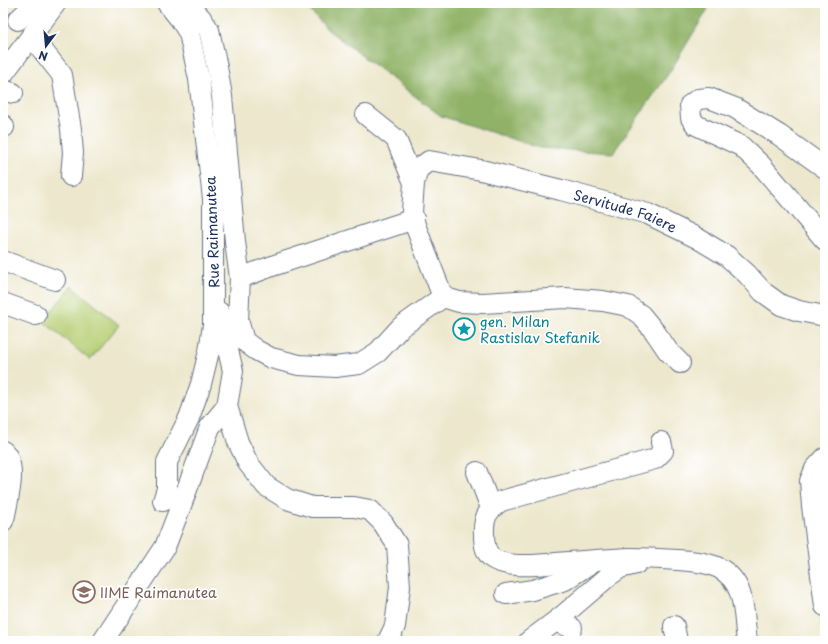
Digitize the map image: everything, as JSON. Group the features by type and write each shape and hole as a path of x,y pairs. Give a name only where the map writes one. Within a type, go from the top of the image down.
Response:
{"street":[{"path":"18,20 36,3"},
{"path":"3,74 56,3"},
{"path":"174,4 201,18 209,30 216,60 222,96 235,242 240,278 238,320 244,341 256,350 271,358 299,365 334,367 359,364 378,352 401,327 443,297"},
{"name":"Rue Raimanutea","path":"163,501 167,489 167,462 189,418 201,384 209,351 213,325 213,199 199,79 189,32 180,19 174,4"},
{"path":"32,37 62,75 66,90 71,135 71,176"},
{"path":"825,168 779,135 735,108 709,98 698,100 690,105 691,118 696,126 741,146 762,165 825,240"},
{"path":"366,115 396,139 414,183 412,212 414,220 443,297"},
{"name":"Servitude Faiere","path":"414,183 418,169 429,161 481,170 648,214 697,238 727,256 747,274 763,292 781,305 799,311 825,316"},
{"path":"240,278 275,265 414,220"},
{"path":"3,261 55,280"},
{"path":"443,297 459,302 483,303 566,298 603,301 628,306 641,315 668,351 680,363"},
{"path":"213,302 218,308 233,371 227,406 238,442 248,463 266,486 287,499 312,507 354,507 370,510 383,523 397,545 400,587 395,626 388,641"},
{"path":"3,303 36,316"},
{"path":"104,641 165,547 210,427 227,406"},
{"path":"662,442 663,451 655,459 501,501 491,508 485,518 484,542 487,553 494,559 510,564 541,564 632,558 703,563 718,568 730,577 738,587 742,596 747,641"},
{"path":"3,451 8,455 12,475 6,515 3,522"},
{"path":"825,458 815,469 810,481 825,606"},
{"path":"477,472 491,508"},
{"path":"529,641 566,622 593,588 620,568 657,559"},
{"path":"506,594 533,590 565,580 595,560"}],"green space":[{"path":"303,3 701,3 708,9 669,73 613,153 540,148 441,116 328,30"},
{"path":"72,286 119,325 90,360 43,321"}],"place":[{"name":"gen. Milan Rastislav Stefanik","path":"464,329"},
{"name":"IIME Raimanutea","path":"84,592"}]}
